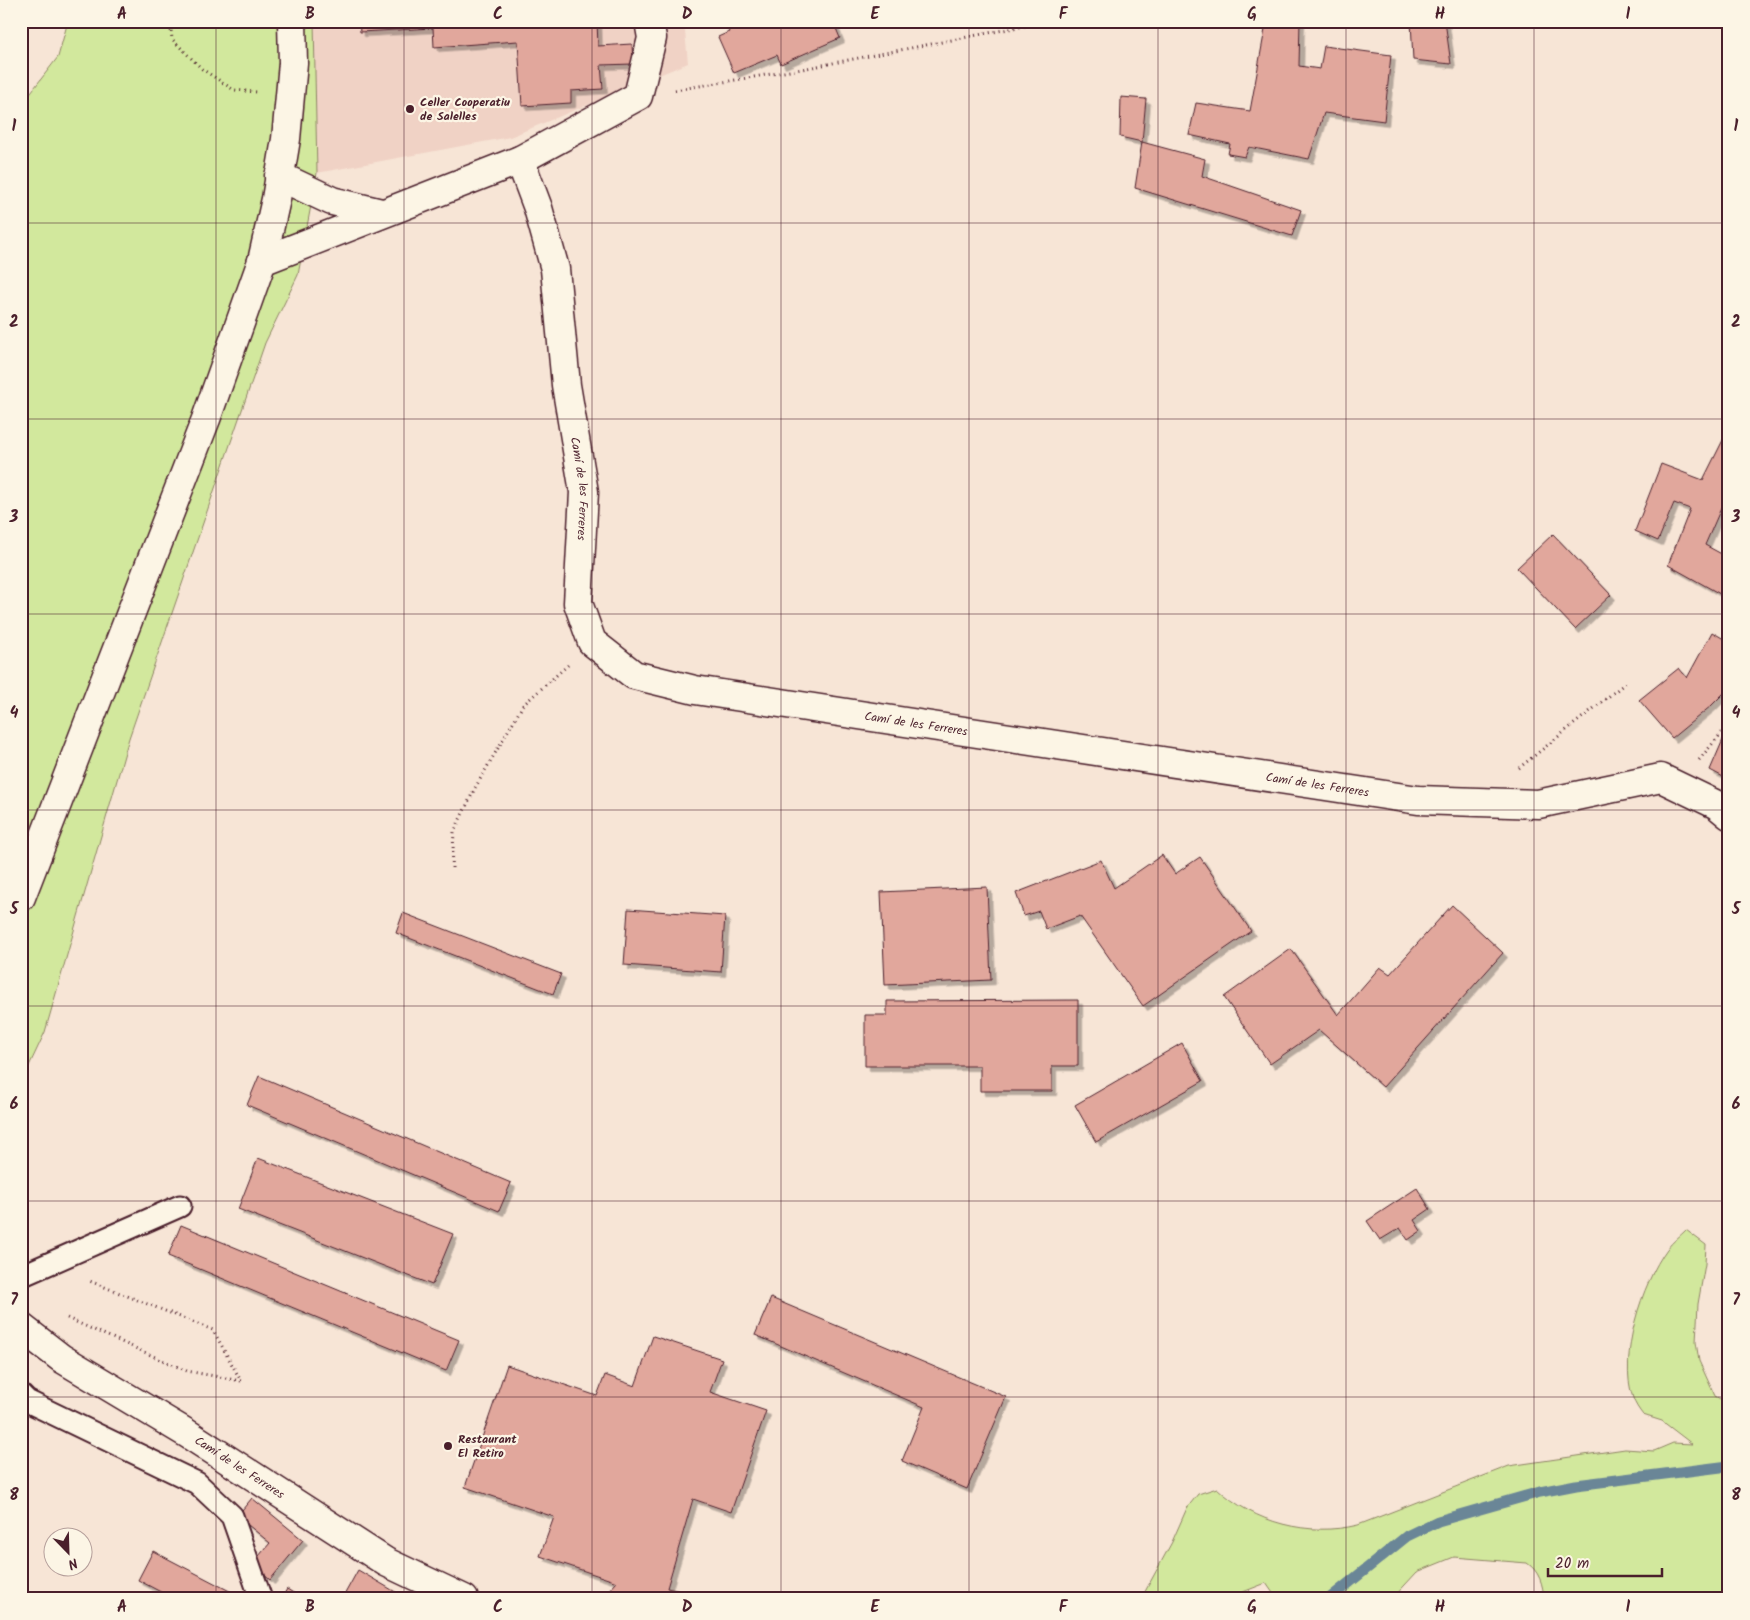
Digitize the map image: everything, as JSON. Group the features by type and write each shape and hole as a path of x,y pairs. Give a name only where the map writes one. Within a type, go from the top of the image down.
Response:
{"street":[{"path":"21,897 202,429 262,261 279,176 290,96 293,63 292,21"},
{"path":"262,261 520,160 638,96 652,38 649,21"},
{"name":"Camí de les Ferreres","path":"520,160 538,208 555,269 566,385 584,492 578,603 592,642 634,675 694,690 1408,799 1538,804 1661,778 1716,805 1729,815"},
{"path":"279,176 332,201 382,213"},
{"name":"Camí de les Ferreres","path":"21,1327 61,1358 188,1434 386,1562 464,1599"}],"lane":[{"path":"21,1276 180,1206"},
{"path":"21,1395 27,1401 197,1483 232,1516 261,1599"}],"path":[{"path":"170,21 172,39 202,68 234,90 290,96"},
{"path":"638,96 802,69 1050,21"},
{"path":"452,868 454,832 475,788 523,705 592,642"},
{"path":"1485,802 1515,772 1628,681"},
{"path":"1677,786 1729,724"},
{"path":"47,1265 213,1330 241,1381 186,1372 65,1316"}],"shaded area":[{"path":"314,21 684,21 688,63 510,137 317,173"}],"green space":[{"path":"68,21 314,21 317,173 298,275 265,343 129,738 45,1032 21,1083 21,467 25,416 21,385 21,105 58,57"},
{"path":"1686,1230 1706,1245 1705,1264 1698,1304 1696,1342 1699,1361 1715,1396 1729,1404 1729,1599 1544,1599 1540,1578 1527,1563 1454,1557 1417,1572 1392,1599 1277,1599 1266,1583 1225,1599 1141,1599 1172,1542 1187,1508 1198,1494 1217,1488 1248,1510 1283,1524 1302,1528 1339,1528 1358,1525 1509,1466 1625,1449 1654,1451 1673,1443 1692,1444 1662,1421 1643,1415 1633,1398 1629,1382 1628,1363 1635,1321 1649,1281 1667,1249"}],"building":[{"path":"359,21 597,21 598,46 632,44 633,64 601,65 603,89 571,91 571,103 522,106 518,41 434,47 433,28 360,32"},
{"path":"725,21 833,21 840,38 781,64 777,55 734,73 718,37 729,32"},
{"path":"1300,21 1299,66 1320,69 1324,46 1391,55 1384,121 1324,113 1309,159 1249,147 1245,157 1228,154 1230,144 1189,135 1196,103 1250,111 1266,24"},
{"path":"1411,21 1445,21 1451,64 1413,60"},
{"path":"1121,97 1146,99 1142,142 1120,137"},
{"path":"1142,142 1205,159 1202,176 1301,210 1292,236 1135,188"},
{"path":"1729,428 1729,490 1705,545 1729,558 1729,599 1668,565 1690,509 1674,503 1658,541 1635,531 1661,464 1703,480"},
{"path":"1553,534 1611,595 1575,629 1517,568"},
{"path":"1712,632 1729,642 1729,688 1711,706 1672,738 1639,700 1679,668 1687,678"},
{"path":"1725,735 1729,737 1729,780 1710,770"},
{"path":"1162,855 1175,874 1200,857 1251,931 1143,1006 1080,916 1046,929 1039,911 1024,916 1016,893 1101,860 1114,888"},
{"path":"987,887 991,980 885,985 881,892"},
{"path":"1452,905 1503,953 1383,1087 1319,1030 1270,1064 1224,997 1291,949 1338,1015 1380,967 1390,974"},
{"path":"628,909 725,916 721,972 624,965"},
{"path":"403,913 561,974 553,994 396,933"},
{"path":"1078,1000 1078,1066 1052,1066 1052,1091 980,1091 980,1066 865,1066 865,1015 887,1015 887,1001"},
{"path":"1182,1043 1203,1081 1096,1142 1075,1105"},
{"path":"259,1076 511,1183 499,1211 247,1105"},
{"path":"258,1158 453,1234 432,1285 238,1209"},
{"path":"1417,1188 1430,1209 1414,1220 1421,1231 1408,1240 1400,1228 1380,1240 1367,1221"},
{"path":"181,1225 459,1340 446,1371 168,1256"},
{"path":"771,1298 1006,1397 967,1489 902,1461 924,1407 755,1335"},
{"path":"653,1336 722,1359 710,1392 766,1411 731,1512 693,1499 667,1588 685,1592 684,1599 623,1599 606,1594 617,1582 540,1556 554,1517 465,1487 507,1365 597,1396 605,1375 635,1386"},
{"path":"252,1498 303,1540 270,1580 252,1564 270,1543 237,1516"},
{"path":"153,1551 245,1599 174,1599 138,1580"},
{"path":"358,1570 404,1597 403,1599 342,1599"},
{"path":"287,1589 303,1599 281,1599"}],"waterway":[{"path":"1329,1599 1407,1536 1438,1521 1540,1492 1576,1485 1729,1466"}],"place":[{"name":"Celler Cooperatiu de Salelles","path":"410,109"},
{"name":"Restaurant El Retiro","path":"448,1446"}]}
